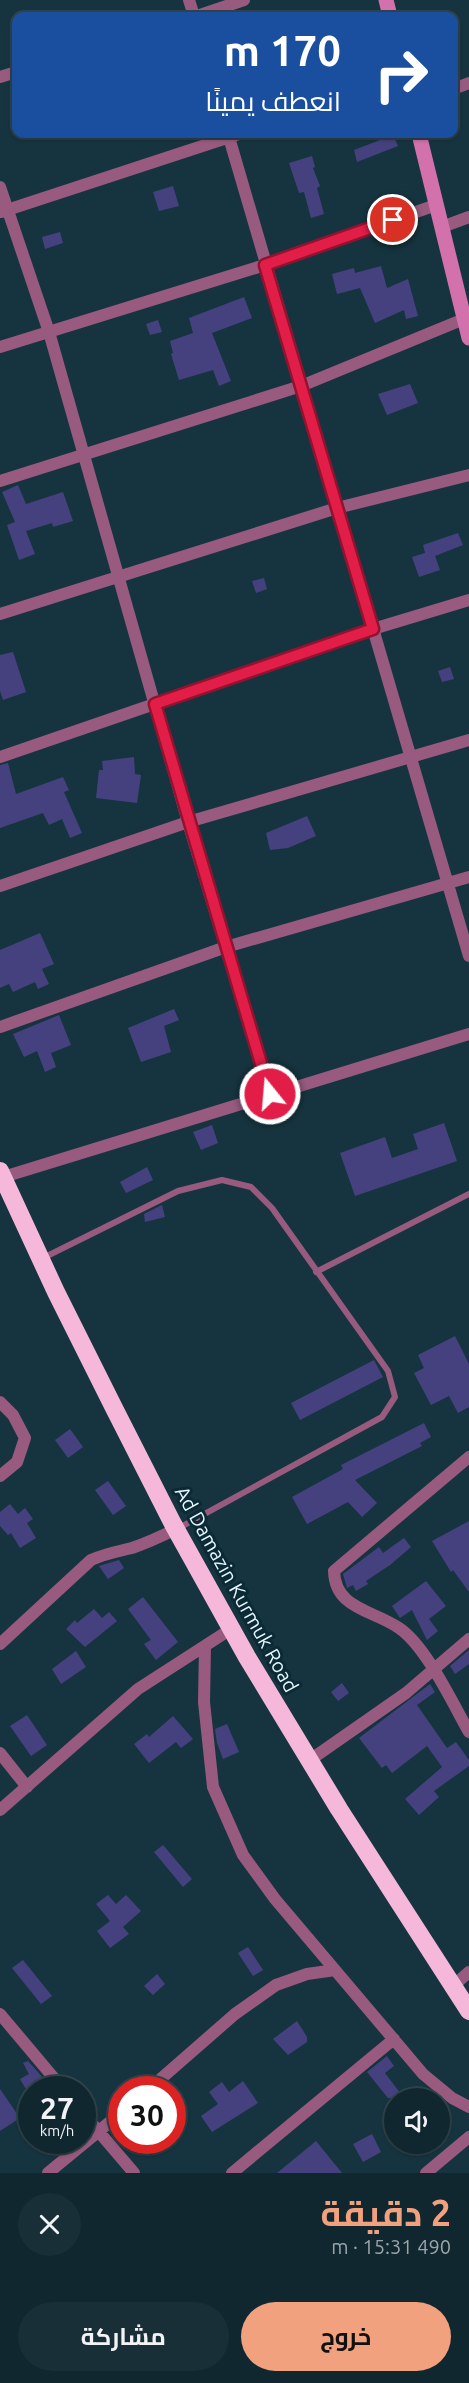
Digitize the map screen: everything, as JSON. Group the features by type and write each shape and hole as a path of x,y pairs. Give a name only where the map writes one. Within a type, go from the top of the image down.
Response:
{"highway":[{"name":"Ad Damazin Kurmuk Road","path":"1,1175 176,1529 231,1629 310,1760 469,2011"}],"street":[{"path":"208,12 244,0"},
{"path":"4,211 223,138"},
{"path":"233,138 265,265 469,956"},
{"path":"420,138 469,338"},
{"path":"0,187 4,211 49,333 189,822 270,1094"},
{"path":"0,347 265,265 436,205"},
{"path":"442,227 469,217"},
{"path":"0,481 301,386 464,319"},
{"path":"0,614 337,508 469,475"},
{"path":"0,757 373,629 469,600"},
{"path":"0,886 189,822 469,740"},
{"path":"0,1027 226,947 469,877"},
{"path":"1,1175 469,1034"},
{"path":"0,1402 13,1415 24,1438 17,1462 0,1476"},
{"path":"469,1457 334,1570 334,1583 344,1599 399,1628 411,1639 434,1671 469,1732"},
{"path":"0,1644 91,1560 108,1552 129,1549 154,1540 176,1529"},
{"path":"0,1810 138,1689 231,1629"},
{"path":"310,1760 434,1671 469,1639"},
{"path":"205,1646 204,1702 213,1787 243,1855 274,1899 423,2074 452,2098 469,2107"},
{"path":"0,1753 27,1786"},
{"path":"164,2076 235,2014 276,1985 307,1974 335,1970"},
{"path":"453,1986 469,1972"},
{"path":"0,2014 52,2076"},
{"path":"232,2173 394,2039"},
{"path":"48,2173 108,2124"},
{"path":"96,2128 134,2173"},
{"path":"426,2173 469,2137"}],"lane":[{"path":"41,1259 178,1191 222,1180 251,1187 272,1208 388,1371 395,1397 382,1417 176,1529"},
{"path":"316,1272 469,1194"}],"building":[{"path":"385,138 394,138 398,146 357,162 354,150"},
{"path":"312,156 324,214 311,218 304,192 299,193 289,163"},
{"path":"173,186 179,206 159,211 153,192"},
{"path":"60,232 63,243 45,249 42,237"},
{"path":"381,266 387,288 408,279 418,316 406,319 404,310 375,323 360,288 337,294 332,274 354,268 355,273"},
{"path":"244,297 252,318 212,333 231,381 219,386 213,370 179,380 171,354 173,353 170,341 193,333 189,318"},
{"path":"158,320 162,332 150,335 146,324"},
{"path":"410,384 418,403 387,415 378,394"},
{"path":"18,485 26,504 63,492 73,521 53,527 52,523 26,531 35,554 19,560 7,525 15,522 2,492"},
{"path":"458,533 463,545 435,556 440,570 419,577 412,557 425,553 423,545"},
{"path":"264,578 267,589 256,593 252,581"},
{"path":"13,652 26,692 3,700 0,691 0,655"},
{"path":"450,667 454,679 442,682 438,671"},
{"path":"134,757 135,774 141,775 137,803 96,798 99,770 103,770 102,761"},
{"path":"8,763 16,794 63,777 69,790 64,792 82,833 70,838 62,819 49,825 43,813 0,828 0,765"},
{"path":"307,816 316,836 288,848 270,850 266,833"},
{"path":"40,933 54,964 42,969 49,984 38,989 35,982 13,992 9,984 0,988 0,950"},
{"path":"174,1009 179,1020 164,1026 171,1052 141,1062 128,1028"},
{"path":"59,1015 71,1045 51,1053 56,1067 45,1072 37,1051 24,1057 13,1034"},
{"path":"444,1123 457,1161 355,1196 340,1153 385,1137 392,1158 418,1149 413,1134"},
{"path":"212,1125 218,1143 201,1150 193,1132"},
{"path":"147,1167 153,1180 126,1193 120,1182"},
{"path":"162,1205 165,1217 145,1222 144,1214"},
{"path":"455,1336 469,1364 469,1407 458,1413 449,1396 431,1405 414,1373 424,1368 418,1355"},
{"path":"374,1360 383,1377 300,1420 291,1403"},
{"path":"424,1423 431,1437 420,1443 422,1446 355,1480 377,1503 362,1517 348,1502 307,1524 292,1497 343,1469 341,1465"},
{"path":"70,1429 83,1447 68,1458 55,1440"},
{"path":"108,1481 126,1506 113,1515 95,1490"},
{"path":"10,1504 18,1514 25,1508 33,1519 27,1523 36,1538 20,1548 11,1533 8,1535 0,1526 0,1512"},
{"path":"469,1521 469,1592 453,1570 451,1572 432,1541"},
{"path":"404,1538 411,1547 366,1581 368,1584 356,1591 353,1585 347,1588 343,1574 379,1547 383,1553"},
{"path":"119,1560 124,1568 108,1579 99,1566"},
{"path":"426,1581 446,1606 429,1619 438,1631 427,1640 412,1610 400,1618 392,1606"},
{"path":"143,1597 178,1642 156,1660 144,1644 151,1640 128,1609"},
{"path":"94,1609 102,1618 109,1612 117,1621 85,1647 66,1629 75,1620 77,1623"},
{"path":"469,1650 469,1664 455,1674 450,1666"},
{"path":"76,1651 86,1667 61,1684 52,1669"},
{"path":"342,1683 349,1693 338,1701 331,1692"},
{"path":"430,1684 435,1692 417,1705 447,1748 456,1742 469,1760 469,1766 434,1791 439,1797 419,1815 405,1799 442,1767 427,1746 392,1773 386,1765 382,1768 359,1738"},
{"path":"27,1715 47,1745 31,1756 10,1726"},
{"path":"173,1716 193,1739 181,1748 176,1742 149,1763 134,1744 147,1734 149,1737"},
{"path":"227,1724 239,1752 223,1759 215,1729"},
{"path":"163,1845 192,1879 183,1887 154,1852"},
{"path":"108,1895 116,1904 126,1895 141,1911 123,1927 129,1934 110,1948 97,1931 110,1921 96,1904"},
{"path":"248,1947 263,1970 253,1976 238,1953"},
{"path":"23,1960 52,1996 41,2004 12,1968"},
{"path":"157,1974 165,1984 153,1995 144,1986"},
{"path":"297,2021 307,2037 307,2042 288,2055 273,2039"},
{"path":"387,2056 394,2066 385,2073 396,2088 384,2088 384,2093 367,2072"},
{"path":"28,2061 41,2076 25,2076 29,2074 23,2063"},
{"path":"243,2081 258,2103 212,2132 201,2116 218,2104 209,2092 222,2082 229,2092"},
{"path":"0,2089 18,2115 18,2119 0,2131"},
{"path":"372,2134 381,2152 363,2162 353,2144"},
{"path":"316,2141 342,2173 277,2173"}],"route":[{"path":"270,1094 155,704 373,629 265,265 393,220"}]}
